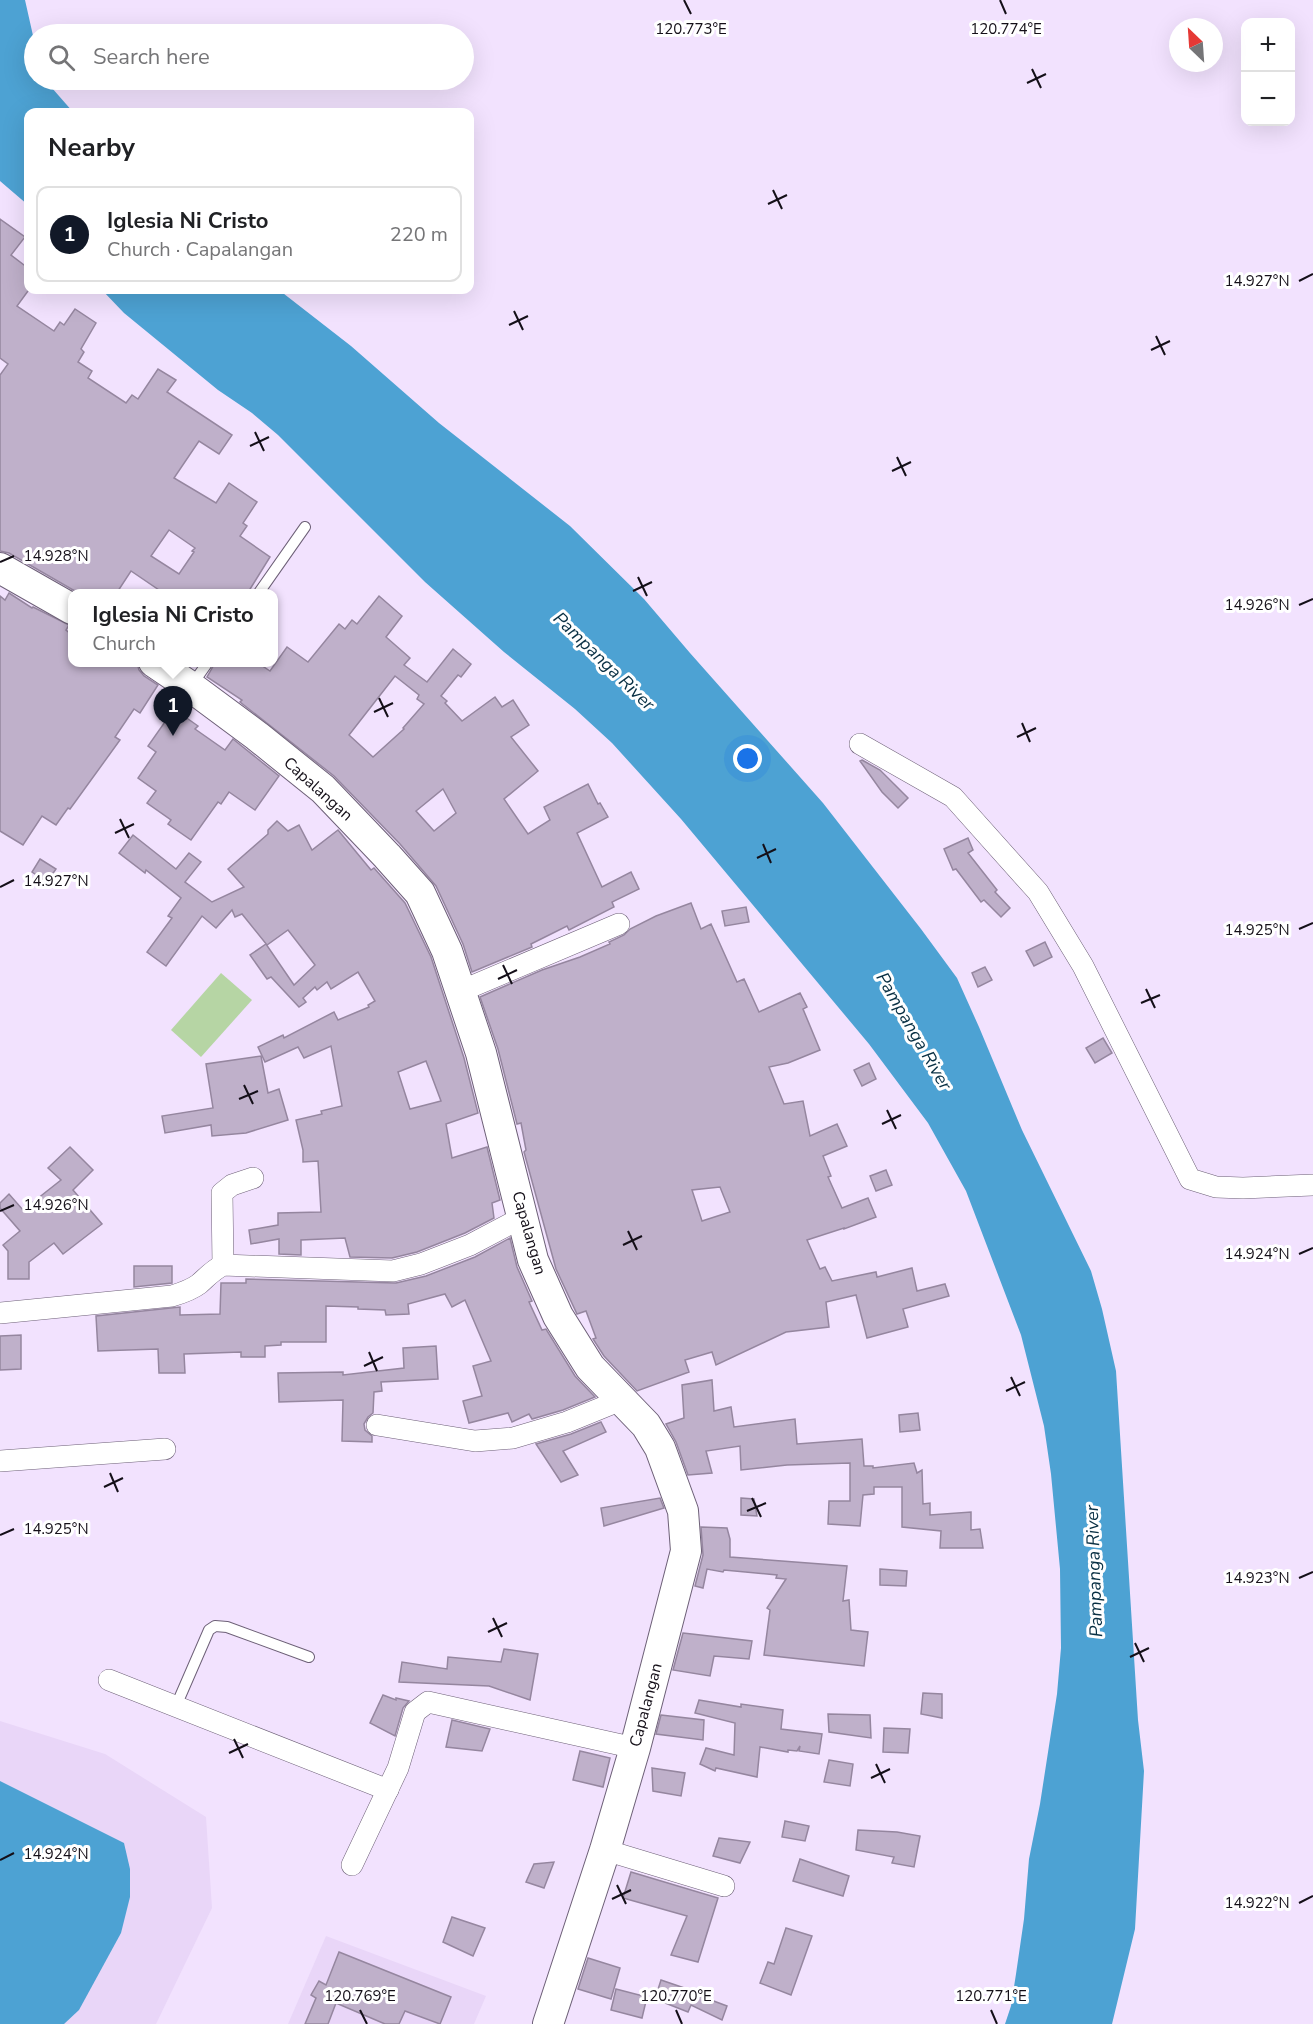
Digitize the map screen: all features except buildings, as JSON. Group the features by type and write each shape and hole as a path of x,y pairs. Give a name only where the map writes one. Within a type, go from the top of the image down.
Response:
{"street":[{"path":"0,568 68,607"},
{"name":"Capalangan","path":"160,667 257,736 323,789 420,893 447,951 481,1053 533,1260 558,1316 590,1367 646,1425 660,1448 682,1511 686,1551 635,1748 548,2024"},
{"path":"860,744 953,798 1038,892 1083,966 1190,1179 1216,1187 1313,1185"},
{"path":"461,991 619,924"},
{"path":"223,1265 222,1193 232,1185 253,1178"},
{"path":"0,1313 172,1296 188,1291 223,1265 393,1271 421,1264 470,1245 523,1217"},
{"path":"377,1425 475,1441 513,1438 567,1422 621,1400"},
{"path":"0,1461 165,1449"},
{"path":"109,1680 388,1790"},
{"path":"352,1865 398,1768 415,1712 428,1702 635,1748"},
{"path":"604,1850 724,1886"}],"lane":[{"path":"262,589 305,527"},
{"path":"191,687 205,667"},
{"path":"176,1706 209,1630 215,1626 227,1627 309,1658"}],"shaded area":[{"path":"0,1721 105,1754 206,1817 212,1908 156,2024 0,2024"},
{"path":"326,1936 486,1996 474,2024 288,2024"}],"green space":[{"path":"221,973 252,1000 201,1057 171,1030"}],"water":[{"path":"0,0 25,0 30,24 24,24 24,90 54,90 70,108 24,108 24,202 0,181"},
{"name":"Pampanga River","path":"106,294 284,294 351,346 439,423 570,526 644,599 823,803 957,978 1022,1130 1091,1271 1116,1371 1138,1720 1144,1771 1135,1929 1112,2024 1005,2024 1011,2006 1024,1919 1029,1859 1057,1694 1061,1648 1060,1569 1044,1426 1021,1335 966,1191 928,1123 869,1044 681,819 612,743 425,582 278,435 252,413 218,390 124,313"},
{"path":"0,1781 124,1843 130,1869 130,1897 121,1933 79,2010 64,2024 0,2024"}],"place":[{"name":"Iglesia Ni Cristo","path":"173,736"}]}
